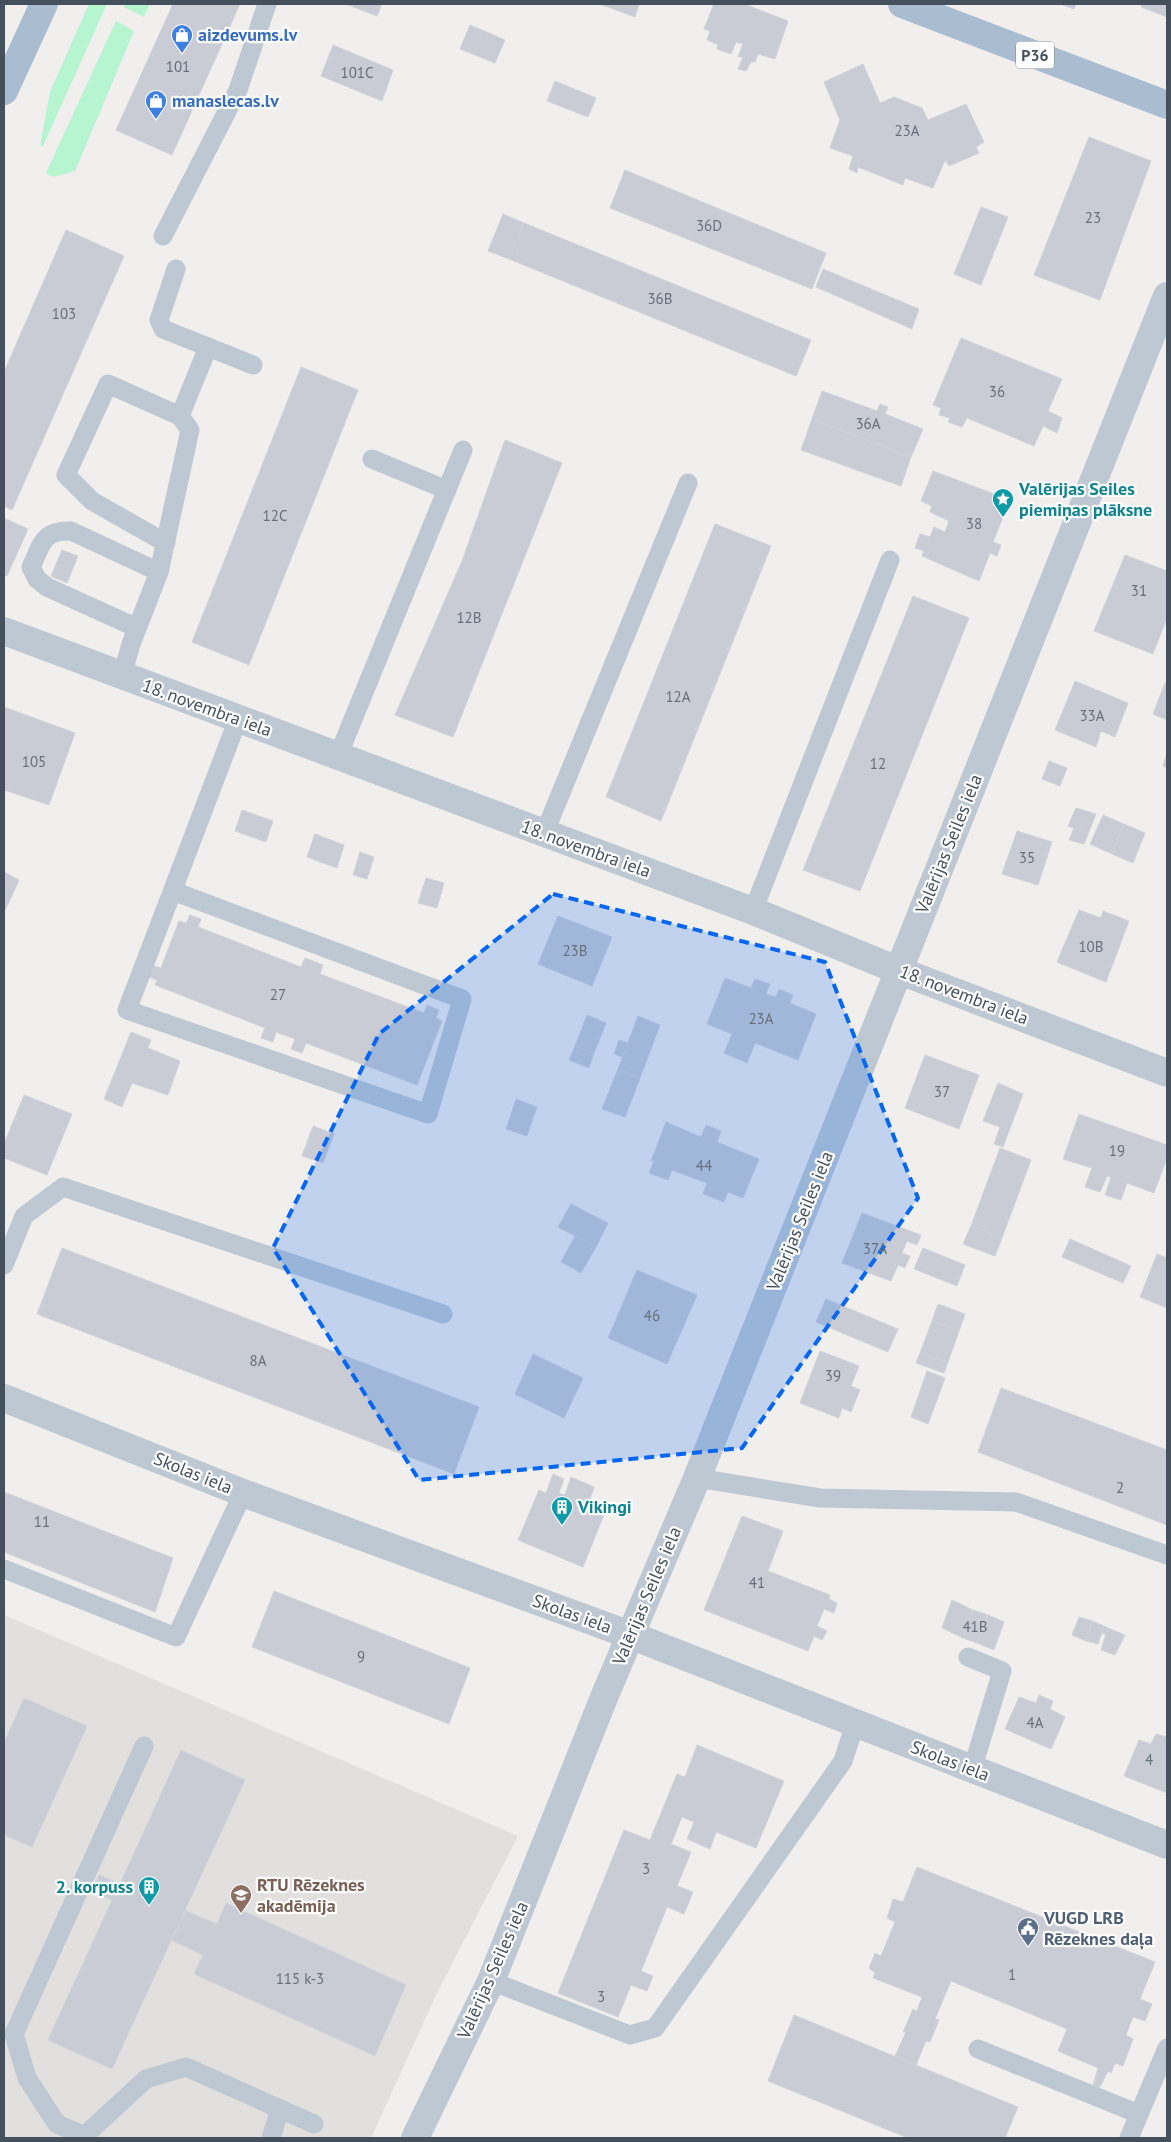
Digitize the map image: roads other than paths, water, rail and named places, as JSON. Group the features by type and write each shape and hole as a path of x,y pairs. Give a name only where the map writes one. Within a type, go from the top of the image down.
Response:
{"main road":[{"path":"4,91 44,4"},
{"name":"P36","path":"902,4 1167,105"}],"street":[{"name":"Valērijas Seiles iela","path":"415,2138 491,1981 630,1636 697,1478 1167,296"},
{"name":"18. novembra iela","path":"4,631 753,911 900,971 1167,1073"},
{"name":"Skolas iela","path":"4,1398 243,1493 630,1636 1167,1845"}],"lane":[{"path":"163,236 238,90 267,4"},
{"path":"176,269 159,320 163,329 253,365"},
{"path":"180,416 208,347"},
{"path":"122,676 131,644 160,572 190,430 180,416 108,384 66,475 92,501 166,542"},
{"path":"338,756 463,450"},
{"path":"372,459 447,490"},
{"path":"544,834 688,483"},
{"path":"138,628 47,587 36,579 31,567 46,537 56,530 71,531 160,572"},
{"path":"753,911 890,560"},
{"path":"173,891 462,999 428,1114 127,1010 238,719"},
{"path":"4,1265 24,1216 63,1187 443,1314"},
{"path":"697,1478 820,1498 1016,1502 1167,1555"},
{"path":"4,1569 176,1637 243,1493"},
{"path":"968,1657 1002,1671 972,1770"},
{"path":"491,1981 630,2035 655,2028 843,1761 855,1724"},
{"path":"144,1746 14,2034 27,2078 57,2124 82,2137 146,2079 186,2067 314,2124"},
{"path":"1129,2138 1167,2048"},
{"path":"978,2049 1139,2114"},
{"path":"271,2138 280,2109"}],"place":[{"name":"aizdevums.lv","path":"182,54"},
{"name":"manaslecas.lv","path":"156,120"},
{"name":"Valērijas Seiles piemiņas plāksne","path":"1003,518"},
{"name":"Vikingi","path":"562,1526"},
{"name":"2. korpuss","path":"149,1906"},
{"name":"RTU Rēzeknes akadēmija","path":"241,1914"},
{"name":"VUGD LRB Rēzeknes daļa","path":"1028,1947"}]}
